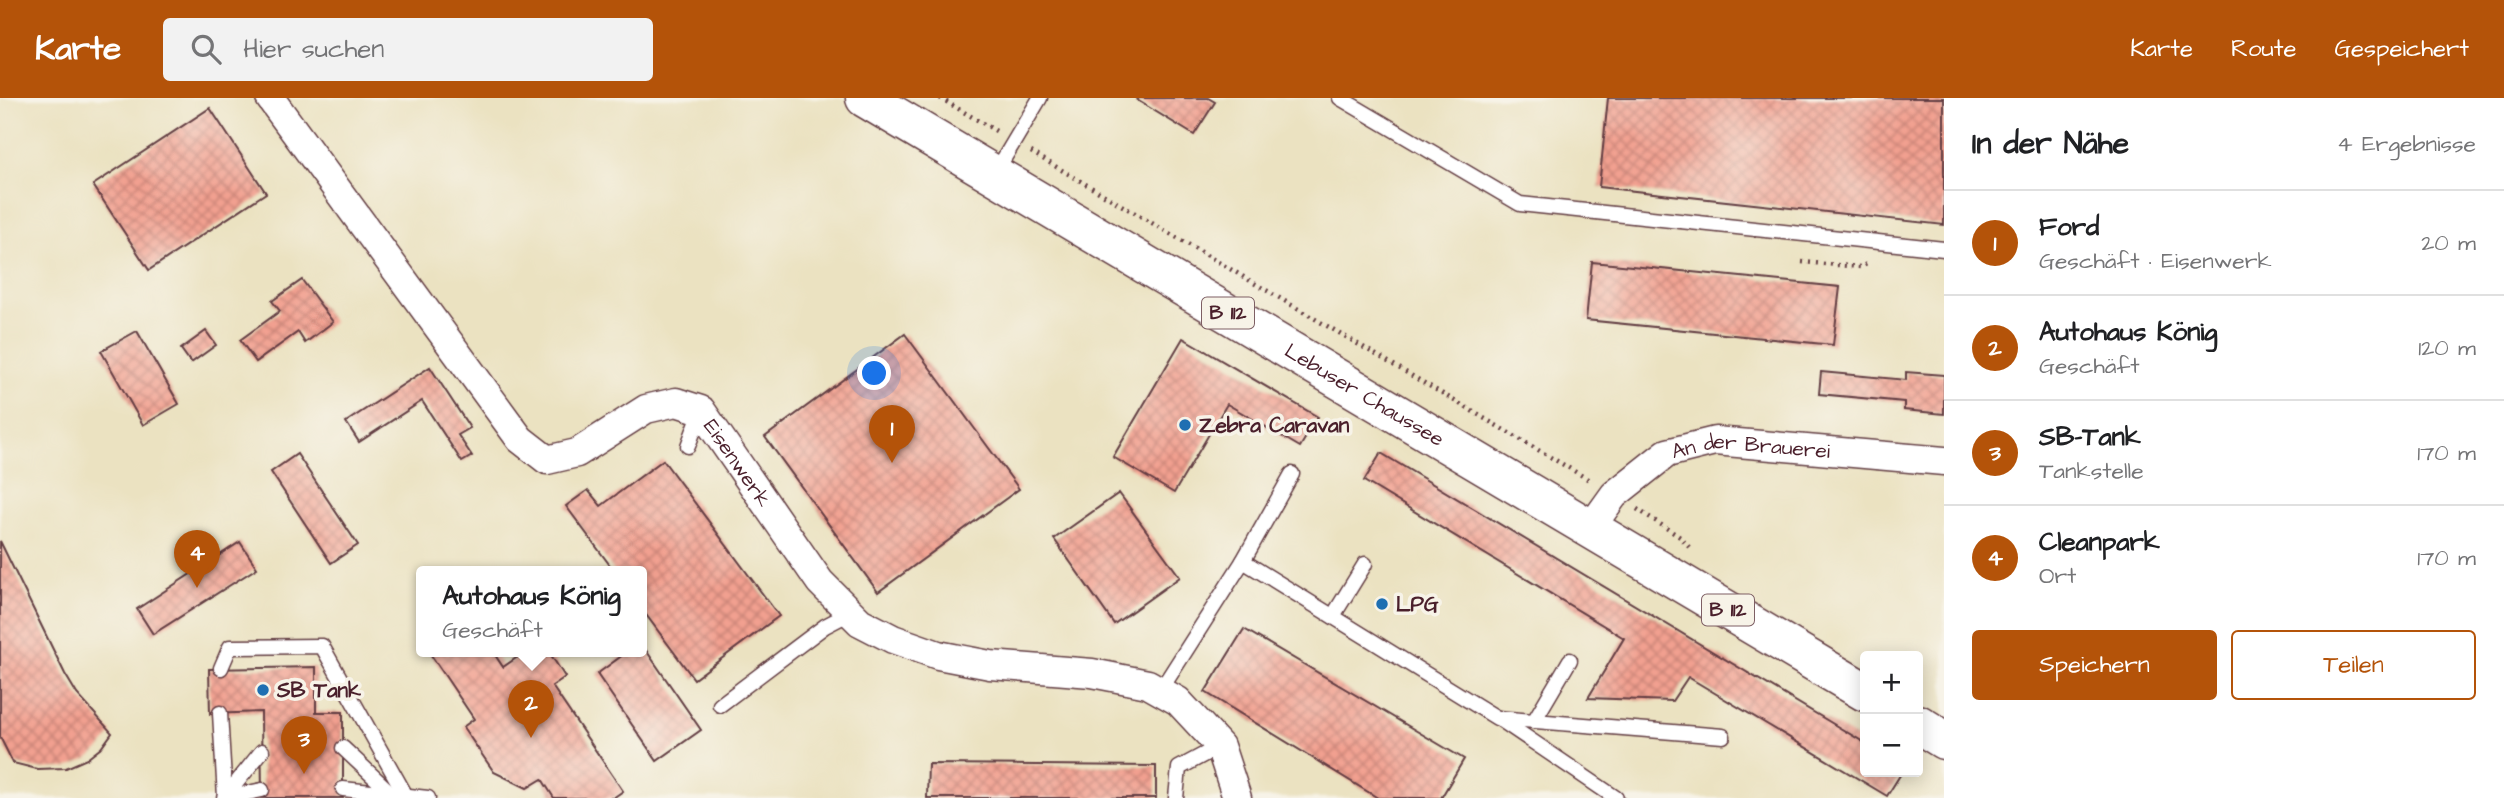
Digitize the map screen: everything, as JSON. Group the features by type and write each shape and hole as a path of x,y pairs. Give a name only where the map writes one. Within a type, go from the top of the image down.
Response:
{"main road":[{"name":"Lebuser Chaussee","path":"865,98 1860,689"},
{"path":"1923,727 1944,740"}],"street":[{"name":"Eisenwerk","path":"270,98 520,439 547,460 577,453 646,409 676,402 701,410 820,582 860,622 893,639 938,656 990,665 1092,673 1148,684 1178,701 1220,746 1237,798"},
{"name":"An der Brauerei","path":"1591,527 1614,495 1667,453 1715,441 1944,461"}],"lane":[{"path":"994,175 1040,98"},
{"path":"1340,98 1520,204 1944,249"},
{"path":"688,446 701,410"},
{"path":"1160,691 1244,561 1292,474"},
{"path":"1244,561 1497,718 1616,798"},
{"path":"1333,616 1365,564"},
{"path":"720,705 825,626 850,612"},
{"path":"221,668 230,647 322,646 399,795"},
{"path":"1534,721 1570,660"},
{"path":"220,713 225,797"},
{"path":"1497,718 1723,736"},
{"path":"1176,798 1180,768 1220,746"},
{"path":"343,748 399,795"},
{"path":"225,797 262,751"},
{"path":"343,789 428,798"},
{"path":"225,797 262,790"}],"path":[{"path":"940,98 1614,495"}],"building":[{"path":"1208,98 1215,102 1194,135 1137,100"},
{"path":"1608,98 1944,98 1944,225 1599,187"},
{"path":"210,108 266,193 149,270 93,185"},
{"path":"1592,262 1840,287 1833,345 1586,320"},
{"path":"302,280 333,322 305,343 298,332 256,362 240,340 280,311 272,301"},
{"path":"137,331 179,404 143,425 101,351"},
{"path":"206,331 216,345 191,363 181,349"},
{"path":"905,334 1019,489 878,592 765,437"},
{"path":"1183,338 1318,417 1300,447 1227,404 1174,493 1113,457"},
{"path":"430,367 470,428 458,435 472,456 462,462 422,401 359,442 346,422"},
{"path":"1821,372 1906,380 1906,372 1944,375 1944,414 1904,410 1904,402 1819,394"},
{"path":"1381,453 1860,740 1860,777 1899,777 1887,796 1688,677 1672,701 1588,698 1624,638 1364,481"},
{"path":"297,454 358,545 331,563 271,472"},
{"path":"663,460 779,616 694,679 647,616 647,566 611,566 566,506 588,490 601,506"},
{"path":"1119,493 1180,577 1114,624 1054,539"},
{"path":"0,541 65,674 77,694 112,733 101,748 87,759 66,768 37,769 13,763 0,737"},
{"path":"240,542 257,568 153,634 137,609"},
{"path":"1244,629 1464,759 1441,798 1378,798 1205,692"},
{"path":"647,652 701,730 657,761 597,674 620,657 647,657"},
{"path":"432,657 496,657 503,667 518,657 552,657 565,677 552,686 623,791 613,798 554,798 542,779 527,788 494,772 463,727 474,719"},
{"path":"316,667 316,712 343,712 343,798 262,798 261,712 210,714 209,669"},
{"path":"928,764 1156,766 1156,798 927,798"}],"place":[{"name":"Zebra Caravan","path":"1185,425"},
{"name":"Ford","path":"892,463"},
{"name":"Cleanpark","path":"197,588"},
{"name":"LPG","path":"1382,604"},
{"name":"SB Tank","path":"263,690"},
{"name":"Autohaus König","path":"531,738"},
{"name":"SB-Tank","path":"304,774"}]}
